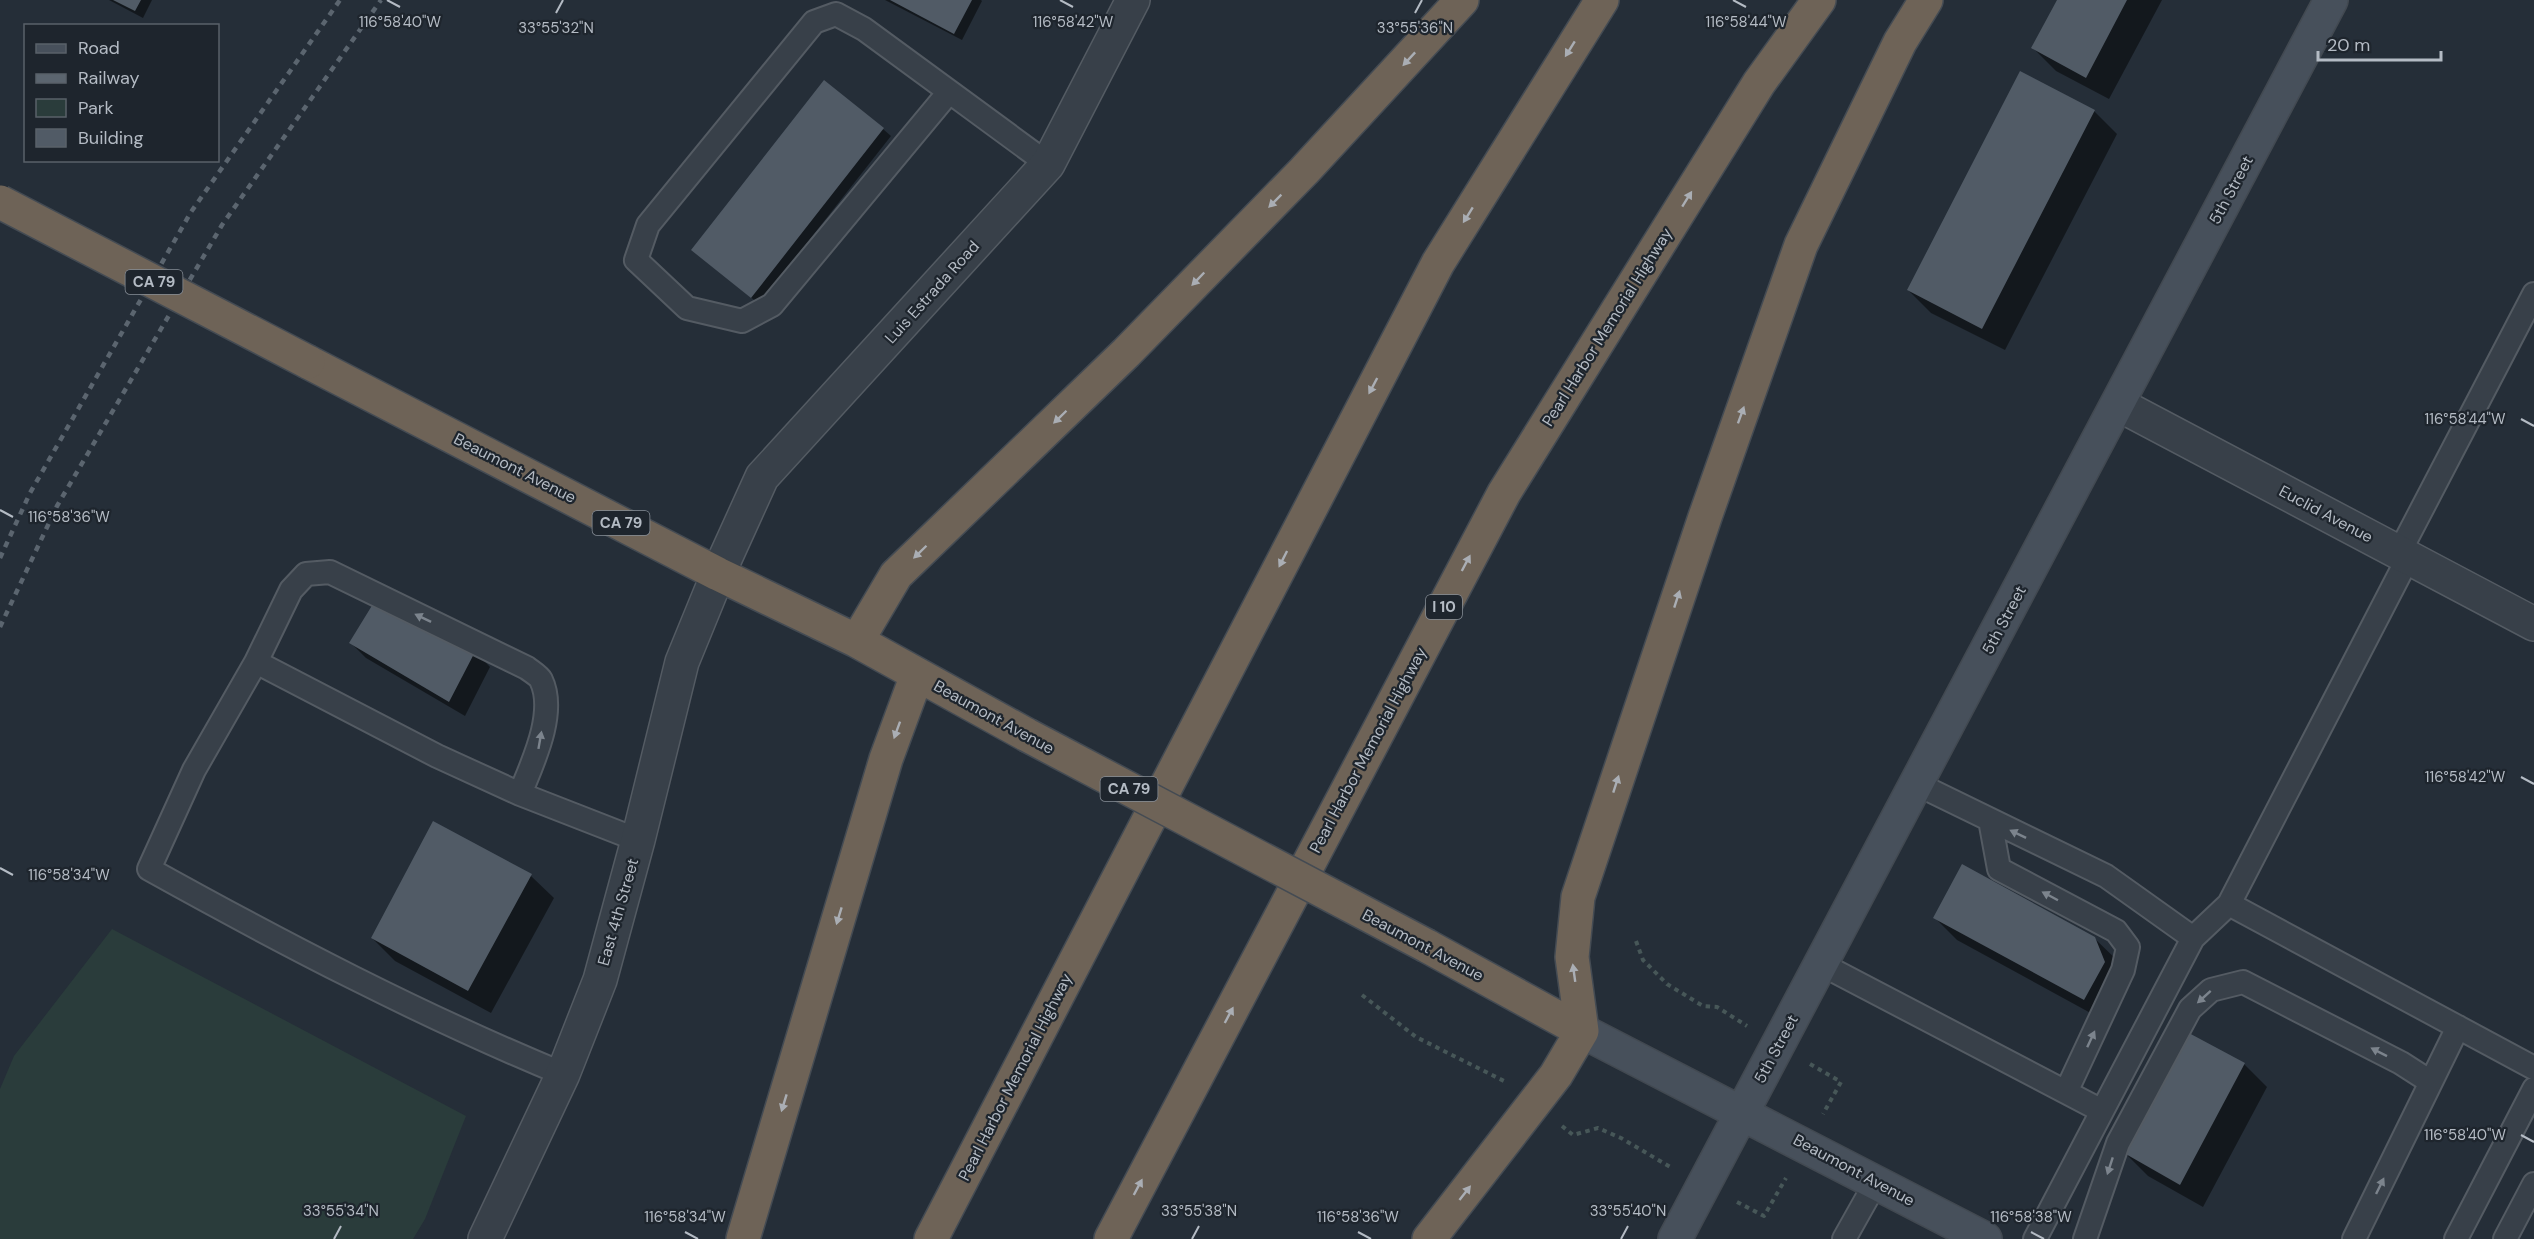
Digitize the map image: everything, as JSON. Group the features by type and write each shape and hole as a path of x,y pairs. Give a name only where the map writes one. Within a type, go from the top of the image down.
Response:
{"highway":[{"path":"857,641 896,575 1126,353 1304,171 1462,0"},
{"name":"Pearl Harbor Memorial Highway","path":"931,1239 1438,263 1602,0"},
{"name":"Pearl Harbor Memorial Highway","path":"1111,1239 1504,493 1759,84 1819,0"},
{"path":"1429,1239 1556,1075 1582,1031 1572,957 1578,897 1701,528 1801,245 1900,42 1926,0"},
{"name":"Beaumont Avenue","path":"0,201 718,574 857,641 1026,735 1427,946 1582,1031"},
{"path":"743,1239 886,759 917,675"}],"street":[{"name":"Luis Estrada Road","path":"718,574 762,477 1048,164 1133,0"},
{"name":"5th Street","path":"1676,1239 2331,0"},
{"name":"Euclid Avenue","path":"2118,404 2534,624"},
{"name":"East 4th Street","path":"485,1239 563,1074 600,980 638,840 682,662 718,574"},
{"name":"Beaumont Avenue","path":"1582,1031 1743,1112 1984,1239"}],"lane":[{"path":"949,92 772,305 742,321 687,308 636,260 648,225 814,22 836,14 864,28 1048,164"},
{"path":"2035,1239 2193,938 2229,903 2534,294"},
{"path":"520,794 540,745 546,700 541,679 527,668 330,572 306,574 291,590 256,662 194,770 149,869 262,932 402,1004 563,1074"},
{"path":"256,662 437,756 520,794 638,840"},
{"path":"1917,784 2106,876 2193,938"},
{"path":"1990,820 1999,869 2116,931 2128,947 2123,970 2066,1092"},
{"path":"2229,903 2534,1068"},
{"path":"1821,964 2102,1111"},
{"path":"2085,1239 2118,1143 2190,1009 2211,990 2243,982 2401,1063 2430,1081"},
{"path":"2354,1239 2458,1027"},
{"path":"2456,1239 2534,1089"},
{"path":"1844,1239 1876,1182"},
{"path":"2505,1239 2534,1184"}],"green space":[{"path":"112,929 466,1116 425,1219 413,1239 0,1239 0,1089 14,1056"}],"building":[{"path":"113,0 141,0 135,11"},
{"path":"890,0 972,0 954,34"},
{"path":"2057,0 2127,0 2086,78 2031,48"},
{"path":"2020,71 2095,110 1982,329 1907,290"},
{"path":"824,80 884,128 751,298 691,250"},
{"path":"376,599 476,650 449,702 349,643"},
{"path":"433,821 532,874 468,991 371,938"},
{"path":"1962,864 2095,937 2105,962 2084,1000 1933,918"},
{"path":"2187,1032 2245,1063 2180,1185 2124,1153"}],"railway":[{"path":"0,558 30,493 191,212 340,0"},
{"path":"0,627 57,506 222,225 381,0"}]}
